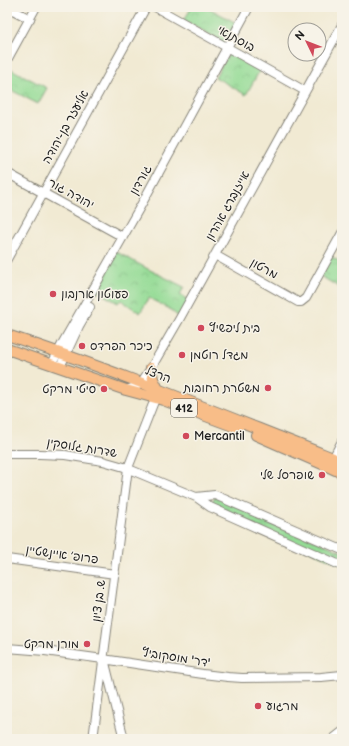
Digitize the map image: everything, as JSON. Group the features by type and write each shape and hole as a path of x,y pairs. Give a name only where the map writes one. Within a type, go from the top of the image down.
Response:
{"main road":[{"name":"הרצל","path":"7,335 62,353 141,383 157,394 331,462 342,463"},
{"name":"הרצל","path":"7,348 126,390 157,394"},
{"path":"151,368 157,394"},
{"name":"הרצל","path":"331,462 342,473"}],"street":[{"path":"7,7 30,19"},
{"path":"7,60 36,7"},
{"name":"אליעזר בן-יהודה","path":"7,259 146,7"},
{"name":"בוסתנאי","path":"155,7 305,91"},
{"name":"גורדון","path":"62,353 91,308 123,237 249,7"},
{"name":"אייזנברג אהרון","path":"141,383 180,318 342,26"},
{"name":"יהודה גור","path":"7,173 123,237"},
{"name":"מרטון","path":"215,255 298,302 301,302 306,298 342,233"},
{"path":"56,365 62,353"},
{"path":"126,390 141,383"},
{"name":"ש. בן ציון","path":"93,739 128,468 157,394"},
{"path":"331,462 342,441"},
{"name":"שדרות גלוסקין","path":"7,454 65,455 103,461 128,468 196,497 210,507 342,566"},
{"name":"שדרות גלוסקין","path":"196,497 215,495 342,550"},
{"name":"פרופ׳ איינשטיין","path":"7,559 115,574"},
{"name":"דר' מוסקוביץ'","path":"7,648 104,659 228,677 322,677 342,674"},
{"path":"104,659 124,739"},
{"path":"333,739 342,732"}],"green space":[{"path":"192,7 207,7 238,24 226,44 184,20"},
{"path":"230,51 261,68 246,95 215,77"},
{"path":"7,67 47,88 38,104 7,88"},
{"path":"115,251 184,287 180,295 190,301 180,318 168,308 149,298 140,313 121,300 118,303 93,289"},
{"path":"330,256 342,263 342,289 319,275"},
{"path":"215,496 342,552 342,565 210,506"}],"place":[{"name":"פעוטון ארנבון","path":"53,294"},
{"name":"בית ליפשיץ","path":"201,328"},
{"name":"כיכר הפרדס","path":"82,346"},
{"name":"מגדל רוטמן","path":"182,355"},
{"name":"משטרת רחובות","path":"268,388"},
{"name":"סיטי מרקט","path":"104,389"},
{"name":"Mercantil","path":"186,436"},
{"name":"שופרסל שלי","path":"322,475"},
{"name":"מורן מרקט","path":"87,644"},
{"name":"מרגוע","path":"258,706"}]}
